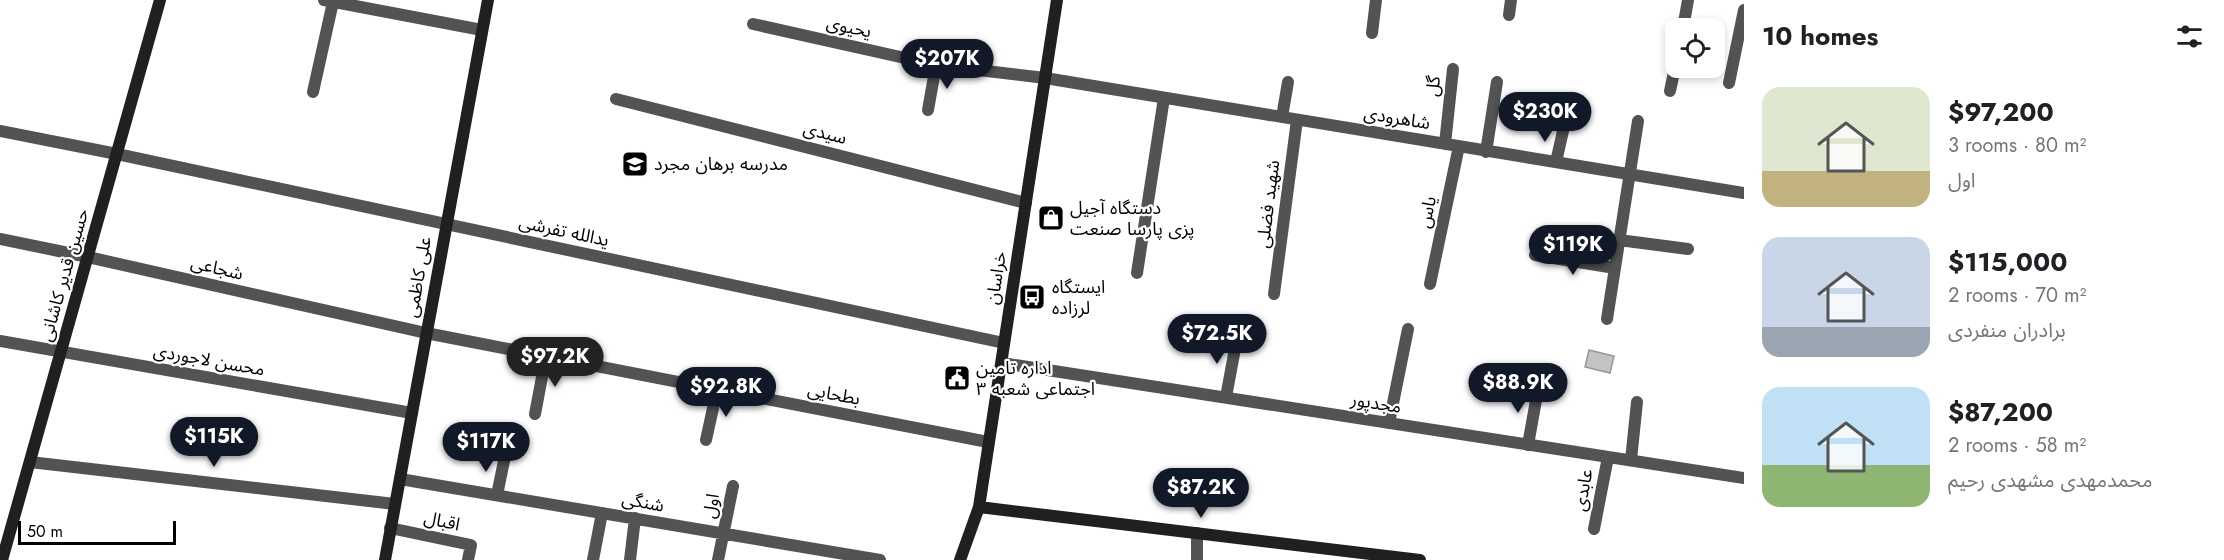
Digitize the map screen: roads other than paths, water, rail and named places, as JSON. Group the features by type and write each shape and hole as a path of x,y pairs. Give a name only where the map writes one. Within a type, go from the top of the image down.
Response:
{"street":[{"name":"حسین قدیر کاشانی","path":"2,560 160,0"},
{"name":"علی کاظمی","path":"385,560 488,0"},
{"name":"خراسان","path":"960,560 978,507 1057,0"},
{"path":"1372,33 1376,0"},
{"path":"1509,15 1511,0"},
{"path":"1685,18 1688,0"},
{"path":"313,92 328,1 361,3 482,30"},
{"path":"1729,83 1744,10"},
{"name":"یحیوی","path":"753,24 936,65 1045,78"},
{"path":"928,110 936,65"},
{"name":"گل","path":"1444,144 1453,69"},
{"name":"شاهرودی","path":"1045,78 1744,193"},
{"path":"1670,91 1673,78"},
{"path":"1282,117 1288,82"},
{"path":"1486,152 1497,82"},
{"path":"1137,273 1164,98"},
{"name":"سیدی","path":"616,99 1026,203"},
{"name":"شهید فضلی","path":"1274,294 1297,120"},
{"path":"1607,319 1638,121"},
{"name":"یدالله تفرشی","path":"0,131 1004,343"},
{"path":"1556,162 1563,131"},
{"name":"یاس","path":"1430,284 1459,146"},
{"name":"شجاعی","path":"0,239 426,333"},
{"path":"1619,240 1688,249"},
{"path":"1535,255 1615,268"},
{"path":"1389,423 1408,329"},
{"name":"بطحایی","path":"426,333 988,442"},
{"path":"1226,397 1237,338"},
{"name":"محسن لاجوردی","path":"0,341 412,413"},
{"path":"535,414 546,356"},
{"name":"مجدپور","path":"1002,363 1744,478"},
{"path":"1528,445 1538,389"},
{"path":"706,440 717,390"},
{"path":"1631,460 1637,402"},
{"path":"497,495 505,456"},
{"name":"عابدی","path":"1594,529 1608,457"},
{"path":"30,462 395,504"},
{"name":"شنگی","path":"400,479 880,560"},
{"name":"اول","path":"718,560 733,486"},
{"path":"978,507 1197,533 1330,555 1420,560"},
{"path":"593,560 602,513"},
{"path":"630,560 635,518"},
{"name":"اقبال","path":"390,528 471,546 468,560"},
{"path":"1197,533 1197,560"}],"place":[{"name":"مدرسه برهان مجرد","path":"635,164"},
{"name":"دستگاه آجیل پزی پارسا صنعت","path":"1051,218"},
{"name":"ایستگاه لرزاده","path":"1032,297"},
{"name":"اداره تامین اجتماعی شعبه ۳","path":"957,378"}]}
